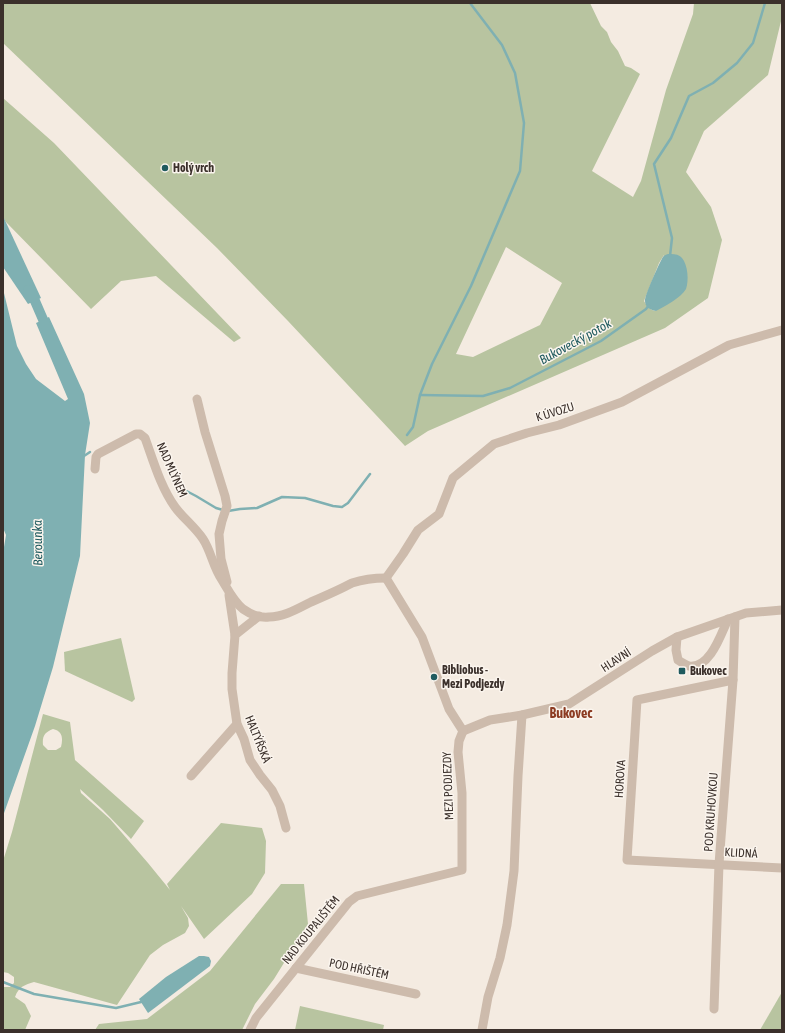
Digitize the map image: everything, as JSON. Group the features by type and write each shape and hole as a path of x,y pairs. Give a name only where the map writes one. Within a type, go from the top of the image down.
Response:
{"street":[{"name":"K ÚVOZU","path":"386,578 418,530 439,514 454,478 494,444 527,433 559,425 622,402 728,345 782,330"},
{"name":"HALTÝŘSKÁ","path":"197,399 205,432 223,488 227,506 219,534 219,547 235,635 232,689 237,724 244,739 250,760 272,790 280,806 286,828"},
{"name":"NAD MLÝNEM","path":"95,469 98,454 136,434 140,434 145,438 160,479 170,498 175,507 208,547 213,563 228,590"},
{"path":"228,590 234,601 242,609 249,613 268,617 283,615 363,579 386,578 422,637 449,709 462,731"},
{"name":"HLAVNÍ","path":"462,731 490,720 522,715 569,704 652,650 677,637 746,613 782,610"},
{"path":"235,635 259,616"},
{"path":"677,637 676,650 678,660 690,666 698,665 708,658 731,618"},
{"name":"POD KRUHOVKOU","path":"714,1009 719,864 733,680 731,618"},
{"name":"HOROVA","path":"627,860 638,700 733,680"},
{"path":"482,1030 488,998 500,958 507,925 514,871 522,715"},
{"path":"191,776 237,724"},
{"name":"MEZI PODJEZDY","path":"462,731 458,752 462,794 462,870"},
{"name":"KLIDNÁ","path":"627,860 782,868"},
{"name":"NAD KOUPALIŠTĚM","path":"250,1030 256,1018 348,902 357,896 462,870"},
{"name":"POD HŘIŠTĚM","path":"296,968 416,994"}],"green space":[{"path":"3,3 590,3 601,26 607,32 625,66 640,74 592,171 633,197 641,181 666,90 693,14 694,3 782,3 782,17 768,75 704,131 686,172 711,207 722,240 708,298 665,328 428,431 405,446 288,321 217,248 3,43","holes":["506,247 562,283 540,325 473,357 456,354","664,255 656,311 650,309 644,301 659,263"]},
{"path":"3,98 54,143 241,338 234,342 156,276 121,281 91,309 5,221 3,216"},
{"path":"121,638 135,699 132,702 65,671 64,652"},
{"path":"43,714 70,722 75,760 144,821 131,839 80,789 81,793 110,819 170,890 167,884 221,823 262,828 266,841 265,873 252,894 204,939 181,906 188,918 189,926 185,933 163,945 150,955 117,1005 34,982 20,988 15,997 25,1004 31,1016 25,1030 3,1030 3,987 10,987 14,983 14,977 3,972 3,861","holes":["50,730 56,730 62,736 61,747 56,750 48,750 43,745 43,739 46,733"]},
{"path":"281,884 304,884 308,924 274,979 255,1004 242,1030 95,1030 99,1024 147,1019 210,971"},
{"path":"782,992 782,1030 760,1030"},
{"path":"300,1006 384,1025 383,1030 295,1030"}],"water":[{"path":"3,216 41,298 28,304 3,267"},
{"path":"668,254 679,256 684,261 688,278 687,286 684,292 677,299 654,311 647,307 645,298 661,260"},
{"name":"Berounka","path":"3,289 17,346 26,364 36,379 65,401 68,399 36,323 49,317 84,394 90,423 85,455 80,556 53,667 35,726 3,816 3,553 6,535 3,528"},
{"path":"199,956 209,957 211,961 210,966 148,1013 139,999 166,977"}],"waterway":[{"path":"407,435 413,427 420,395 432,364 471,286 520,171 524,123 515,73 502,45 470,3"},
{"name":"Bukovecký potok","path":"670,256 672,238 654,164 671,138 689,96 713,83 737,63 753,43 765,3"},
{"path":"28,290 35,301 48,331"},
{"name":"Bukovecký potok","path":"420,395 483,396 510,388 601,341 646,309 649,305"},
{"path":"84,456 90,452"},
{"path":"228,511 257,508 282,497 305,498 342,507 348,503 370,474"},
{"path":"175,485 216,508 223,510"},
{"path":"3,982 34,994 116,1008 141,1002"}],"place":[{"name":"Holý vrch","path":"165,168"},
{"name":"Bukovec","path":"682,671"},
{"name":"Bibliobus - Mezi Podjezdy","path":"434,677"}],"district":[{"name":"Bukovec","path":"571,713"}]}
